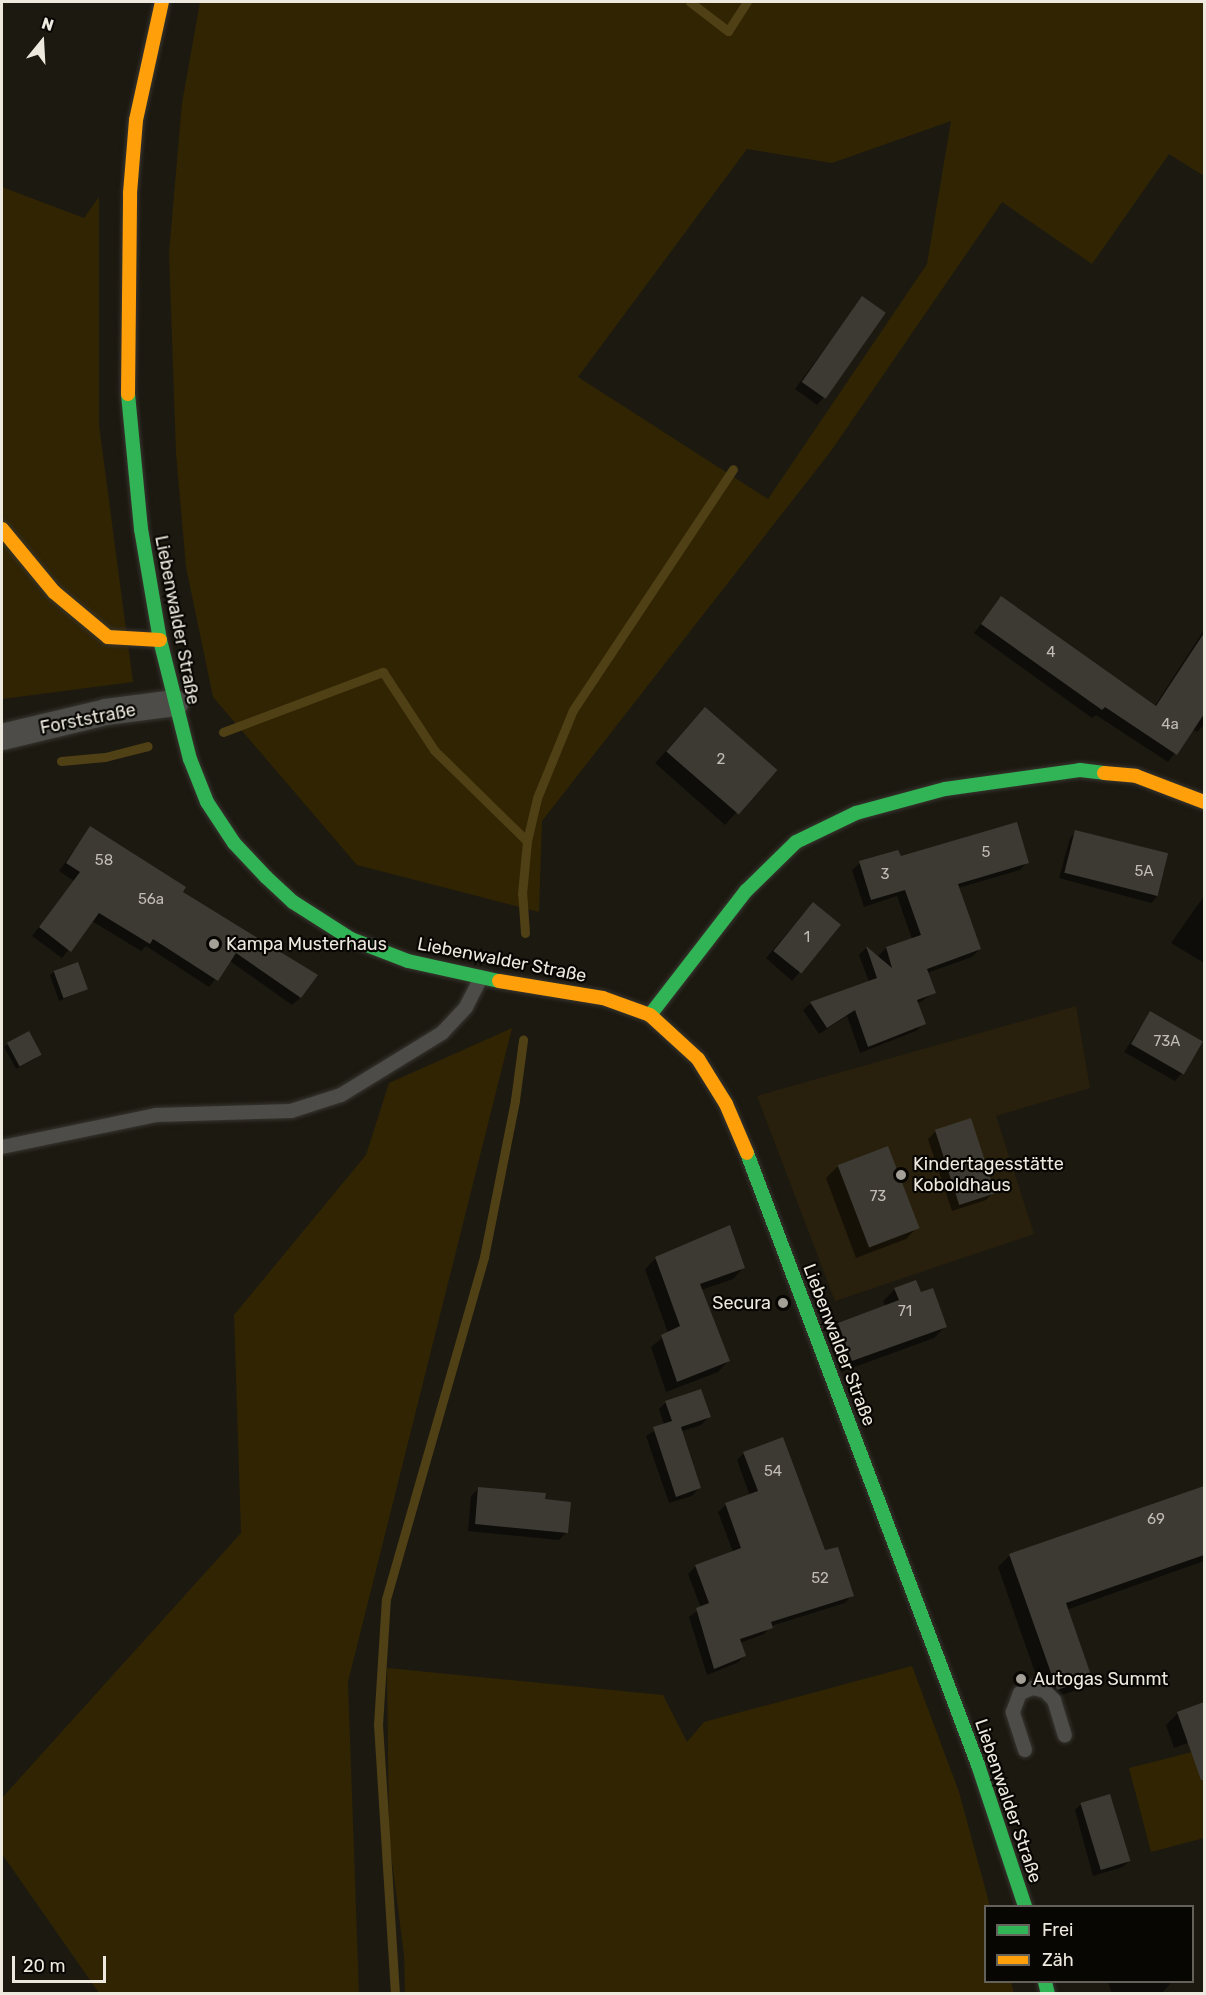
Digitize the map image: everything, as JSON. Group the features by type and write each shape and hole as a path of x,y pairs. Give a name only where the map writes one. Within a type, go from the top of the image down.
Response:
{"main road":[{"name":"Liebenwalder Straße","path":"162,2 136,120 126,318 133,453 160,640 189,759 207,802 234,843 292,902 351,939 408,961 481,978 570,990 650,1015 698,1059 734,1121 978,1765 1025,1905"},
{"path":"2,529 54,592 108,637 160,640"},
{"path":"650,1015 675,978 747,891 796,842 856,813 945,789 1080,770 1136,776 1204,802"}],"street":[{"name":"Forststraße","path":"2,737 106,712 175,703"}],"lane":[{"path":"2,1147 156,1115 291,1111 341,1095 442,1033 466,1007 481,978"},
{"path":"1025,1750 1013,1712 1015,1701 1027,1691 1045,1691 1054,1700 1065,1735"}],"shaded area":[{"path":"200,2 1204,2 1204,176 1169,154 1092,264 1002,202 831,451 542,821 539,912 357,865 213,697 186,567 176,453 169,253 182,103","holes":["951,121 927,264 768,499 578,377 747,149 832,163"]},
{"path":"2,187 84,218 99,197 99,425 133,682 2,699"},
{"name":"Kindertagesstätte Koboldhaus","path":"1076,1006 1090,1088 996,1116 1034,1234 835,1301 757,1096"},
{"path":"512,1028 348,1682 359,1993 99,1993 2,1854 2,1798 241,1533 234,1315 366,1155 389,1083"},
{"path":"912,1666 959,1792 990,1905 984,1905 984,1983 1011,1983 1014,1993 405,1993 404,1955 389,1838 387,1668 663,1695 687,1742 704,1722"},
{"path":"1204,1749 1204,1838 1151,1852 1129,1768"}],"building":[{"path":"862,296 886,313 826,399 802,382"},
{"path":"1001,596 1156,706 1204,633 1204,714 1177,755 1105,707 1102,710 981,624"},
{"path":"705,707 777,770 739,815 666,752"},
{"path":"1017,822 1029,863 958,884 981,949 927,969 936,993 917,1000 926,1024 868,1047 855,1010 827,1028 810,1002 877,978 866,946 892,968 886,947 921,935 905,890 871,900 859,861 898,850 901,856"},
{"path":"90,826 186,887 183,892 318,975 301,998 236,953 218,981 153,939 150,944 99,913 71,952 39,927 80,872 66,863"},
{"path":"1075,830 1168,853 1158,896 1064,873"},
{"path":"813,902 841,925 801,974 773,951"},
{"path":"78,962 88,989 63,998 54,971"},
{"path":"1150,1011 1203,1042 1184,1074 1131,1044"},
{"path":"29,1031 42,1055 20,1067 7,1043"},
{"path":"971,1118 995,1193 959,1205 935,1130"},
{"path":"888,1146 920,1228 869,1248 838,1165"},
{"path":"730,1225 745,1268 700,1284 730,1361 677,1382 661,1335 680,1326 655,1257"},
{"path":"916,1280 921,1292 933,1288 947,1327 852,1361 838,1323 899,1300 894,1288"},
{"path":"701,1389 711,1417 681,1427 701,1488 676,1497 653,1427 672,1421 665,1401"},
{"path":"783,1437 825,1550 838,1547 854,1596 771,1622 773,1628 740,1639 746,1656 714,1669 696,1608 709,1603 695,1565 741,1548 725,1503 758,1491 743,1452"},
{"path":"1204,1486 1204,1555 1066,1603 1092,1678 1057,1690 1009,1554"},
{"path":"478,1487 546,1493 545,1499 571,1502 568,1533 475,1524"},
{"path":"1204,1702 1204,1780 1201,1780 1177,1712"},
{"path":"1110,1794 1130,1861 1101,1870 1080,1803"}],"waterway":[{"path":"690,2 728,31 747,2"},
{"path":"525,933 522,894 527,841 537,798 573,710 733,469"},
{"path":"223,732 383,672 434,750 527,841"},
{"path":"61,761 105,757 148,746"},
{"path":"395,1994 378,1725 386,1599 484,1257 515,1100 523,1040"}],"traffic: fast":[{"path":"128,394 141,529 160,640 190,759 207,802 234,843 266,877 293,902 351,939 408,961 499,981"},
{"path":"650,1015 746,891 796,842 856,813 945,789 1080,770 1104,773"},
{"path":"747,1153 978,1765 1025,1905"},
{"path":"1045,1983 1048,1994"}],"traffic: slow":[{"path":"128,394 130,193 136,120 162,2"},
{"path":"2,529 54,592 108,637 160,640"},
{"path":"1104,773 1136,776 1204,802"},
{"path":"499,981 603,998 650,1015 698,1059 726,1104 747,1153"}],"place":[{"name":"Kampa Musterhaus","path":"214,944"},
{"name":"Kindertagesstätte Koboldhaus","path":"901,1175"},
{"name":"Secura","path":"783,1303"},
{"name":"Autogas Summt","path":"1021,1679"}]}
